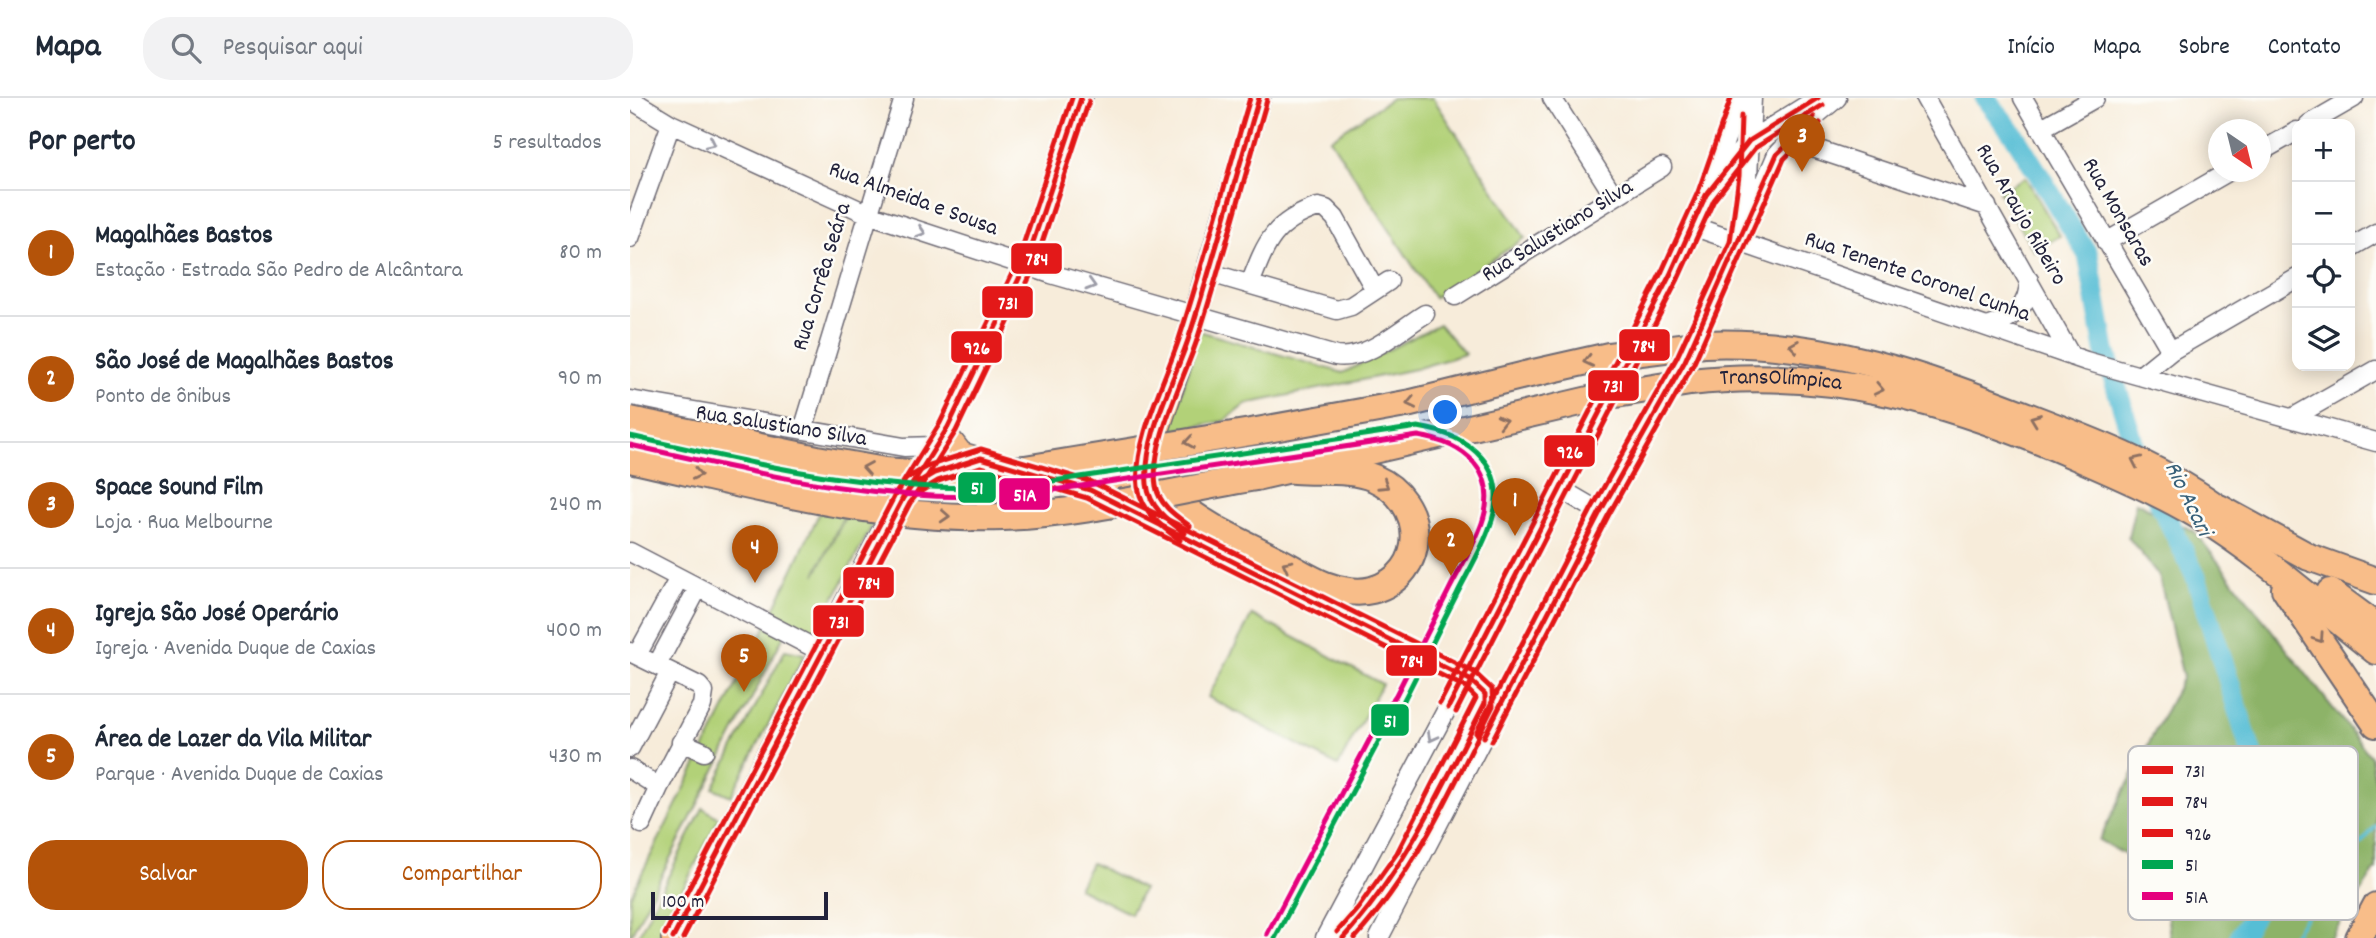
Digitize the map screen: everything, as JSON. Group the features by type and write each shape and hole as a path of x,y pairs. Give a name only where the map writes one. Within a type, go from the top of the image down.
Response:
{"highway":[{"name":"TransOlímpica","path":"630,420 885,471 934,475 1025,470 1411,403 1609,356 1704,344 1775,344 1865,360 1954,388 2099,443 2157,471 2216,507 2376,626"},
{"name":"TransOlímpica","path":"630,460 834,504 953,517 1006,517 1066,510 1294,470 1394,444 1462,431 1609,395 1690,382 1771,377 1872,388 1926,400 1964,413 2113,473 2171,500 2265,562 2376,651"},
{"path":"1149,456 1163,486 1199,519 1324,585 1352,592 1372,590 1399,573 1410,555 1415,533 1413,514 1390,487 1372,477 1352,473 1294,470"},
{"path":"2216,507 2309,557 2376,580"},
{"path":"2265,562 2376,724"},
{"path":"2359,938 2376,906"},
{"path":"2366,938 2376,924"}],"main road":[{"path":"673,938 820,650 884,531 939,439 1025,266 1081,98"},
{"path":"939,439 961,454 1090,491 1126,477 1149,456 1196,314 1259,98"},
{"path":"912,486 934,473 981,458"}],"street":[{"name":"Rua Corrêa Seára","path":"803,430 904,98"},
{"path":"1552,98 1614,196"},
{"path":"1325,938 1480,647 1664,287 1706,195 1740,98"},
{"path":"1738,244 1748,177 1752,98"},
{"path":"1706,195 1748,141 1818,98"},
{"path":"1379,938 1600,512 1685,361 1770,167 1789,140 1837,98"},
{"name":"Rua Araujo Ribeiro","path":"1925,98 2029,280 2079,359"},
{"name":"Rua Monsaras","path":"2023,98 2171,351"},
{"path":"2040,129 2095,98"},
{"path":"2318,119 2354,98"},
{"name":"Rua Almeida e Sousa","path":"630,99 671,124 868,214 1025,266 1350,358 1425,314"},
{"path":"630,238 671,124"},
{"path":"2271,146 2292,134"},
{"path":"1789,140 1987,206"},
{"name":"Rua Salustiano Silva","path":"1455,296 1662,167"},
{"path":"2106,242 2211,182"},
{"path":"1207,272 1337,310 1352,306 1382,285 1335,218 1326,209 1318,207 1281,225 1272,233 1250,284"},
{"name":"Rua Tenente Coronel Cunha","path":"1692,226 2079,359 2376,442"},
{"path":"2355,245 2376,233"},
{"path":"1988,327 2019,312 2027,300 2029,280"},
{"path":"2134,374 2292,281"},
{"path":"2292,418 2376,370"},
{"name":"Rua Salustiano Silva","path":"630,400 904,447 939,439"},
{"path":"1149,456 1147,483 1152,502 1164,517 1195,541"},
{"path":"1559,488 1600,512"},
{"path":"1090,491 1300,593 1476,684 1485,694 1485,703 1377,902 1343,938"},
{"path":"630,553 820,650"},
{"path":"642,824 702,705 704,692 633,654 679,578"},
{"path":"630,748 698,588"},
{"path":"681,742 704,752"},
{"path":"630,769 659,786"},
{"path":"1367,938 1377,902"}],"green space":[{"path":"1392,98 1433,98 1525,238 1434,298 1330,139"},
{"path":"2025,177 2060,236 2034,251 1999,192"},
{"path":"1439,324 1465,354 1415,369 1246,404 1224,421 1171,431 1199,331 1343,373"},
{"path":"2136,502 2194,531 2371,757 2376,787 2376,869 2358,896 2358,746 2147,746 2183,677 2159,576 2128,537"},
{"path":"823,505 847,509 815,575 849,510 877,516 811,643 785,633 630,937 630,897 768,622"},
{"path":"1252,615 1382,684 1338,766 1208,697"},
{"path":"785,650 805,654 731,796 713,788"},
{"path":"2128,784 2128,856 2099,840"},
{"path":"703,808 719,818 658,938 637,938"},
{"path":"1091,863 1143,889 1130,914 1078,888"},
{"path":"2168,920 2342,920 2330,938 2170,938"}],"waterway":[{"name":"Rio Acari","path":"1985,98 2015,136 2088,255 2105,350 2138,458 2196,577 2249,746"},
{"path":"2358,847 2376,826"},
{"name":"Rio Acari","path":"2239,938 2250,920"},
{"path":"2291,938 2304,920"}],"transit line":[{"name":"926","path":"899,489 940,423 1017,263 1072,98"},
{"name":"731","path":"906,494 948,427 1025,266 1081,98"},
{"name":"926","path":"1180,540 1159,524 1140,496 1140,451 1151,412 1189,309 1250,98"},
{"name":"731","path":"1185,533 1166,518 1151,500 1147,484 1150,447 1160,410 1198,310 1259,98"},
{"name":"926","path":"1440,703 1662,271 1698,192 1731,98"},
{"name":"731","path":"1448,708 1670,275 1706,195 1749,141 1818,98"},
{"name":"784","path":"1190,526 1169,509 1158,493 1155,469 1158,451 1207,308 1267,100"},
{"name":"784","path":"913,499 956,431 1033,270 1089,101"},
{"name":"784","path":"1456,712 1678,279 1714,200 1755,148 1823,105"},
{"name":"926","path":"1476,733 1592,508 1677,357 1730,242 1739,176 1741,116"},
{"name":"731","path":"1484,737 1600,512 1685,361 1777,154 1814,117"},
{"name":"784","path":"1492,741 1608,516 1693,365 1784,159 1820,123"},
{"name":"51","path":"630,436 823,476 919,486 969,488 1019,486 1418,427 1437,431 1469,447 1482,458 1491,471 1495,487 1495,505 1487,535 1404,700 1391,718 1275,938"},
{"name":"51A","path":"630,445 824,485 970,497 1020,495 1418,436 1450,445 1463,453 1482,474 1486,488 1486,505 1479,532 1396,695 1383,714 1267,934"},
{"name":"926","path":"665,934 896,493 906,479 930,465 981,449 1092,482 1474,672 1492,689 1493,706 1432,827 1397,885 1355,938"},
{"name":"731","path":"673,938 903,498 912,486 934,473 981,458 1090,490 1470,680 1485,694 1485,703 1405,855 1386,884 1343,938"},
{"name":"784","path":"683,938 910,503 918,493 938,481 981,467 1087,498 1465,687 1476,698 1397,853 1358,908 1337,932"}],"place":[{"name":"Space Sound Film","path":"1802,172"},
{"name":"Magalhães Bastos","path":"1515,536"},
{"name":"São José de Magalhães Bastos","path":"1451,576"},
{"name":"Igreja São José Operário","path":"755,583"},
{"name":"Área de Lazer da Vila Militar","path":"744,692"}]}
